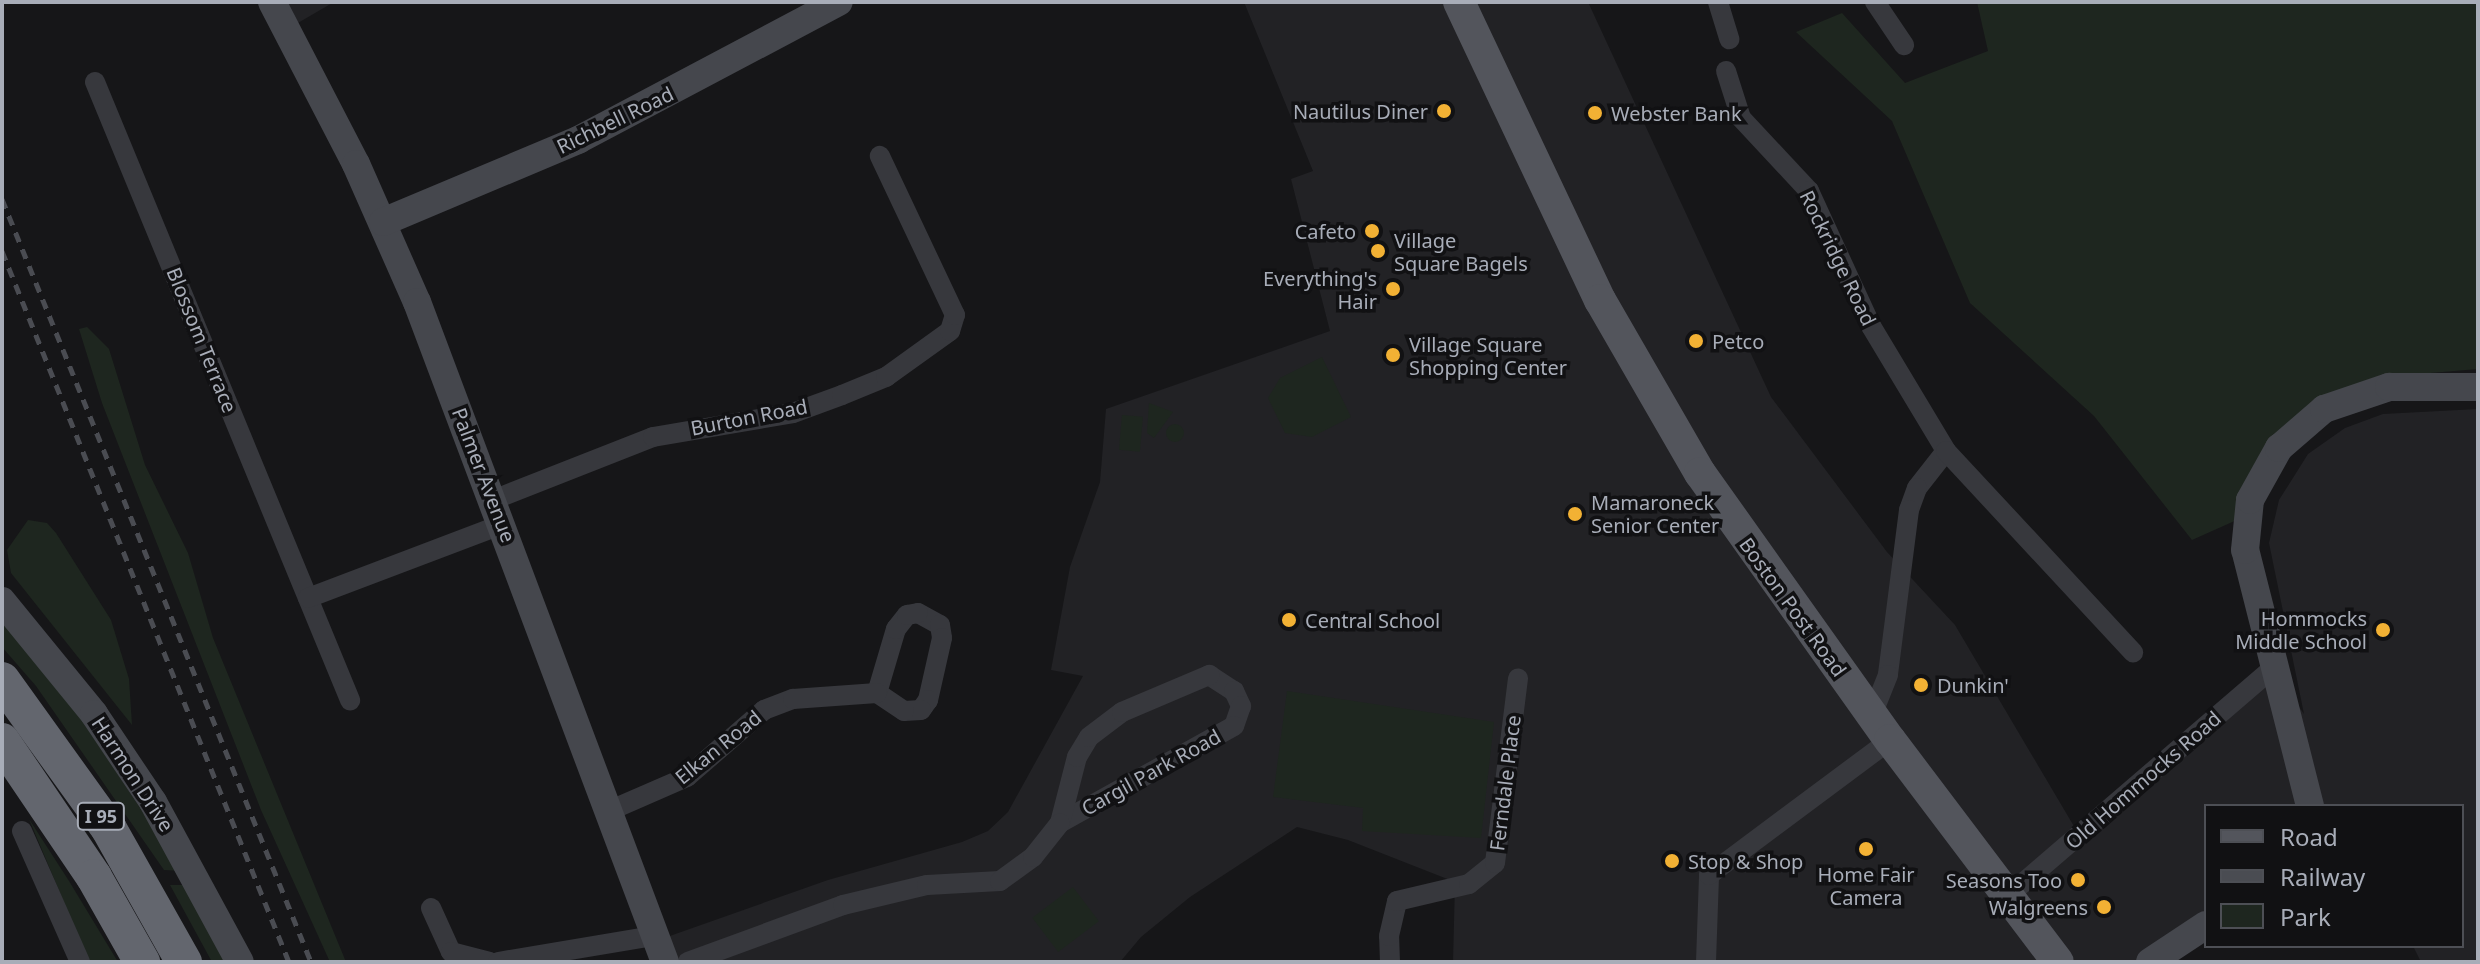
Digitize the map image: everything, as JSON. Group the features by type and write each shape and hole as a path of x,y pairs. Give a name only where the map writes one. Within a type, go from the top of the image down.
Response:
{"highway":[{"name":"I 95","path":"2,680 109,829 184,962"},
{"name":"I 95","path":"2,741 80,854 142,962"}],"main road":[{"name":"Boston Post Road","path":"1461,6 1628,352 1729,518 1881,728 2058,962"}],"street":[{"name":"Palmer Avenue","path":"272,2 383,222 498,512 660,949"},
{"name":"Richbell Road","path":"383,222 578,140 839,2"},
{"path":"1718,2 1729,39"},
{"path":"1875,2 1904,45"},
{"name":"Rockridge Road","path":"1726,71 1741,118 1809,191 1871,326 1946,451 2133,652"},
{"name":"Blossom Terrace","path":"95,82 350,700"},
{"name":"Burton Road","path":"498,512 653,437 793,413 842,395 886,377 950,331 955,315 880,156"},
{"path":"2310,804 2245,550 2250,500 2279,448 2324,409 2360,394 2389,387 2478,387"},
{"path":"1706,962 1709,875 1881,728 1909,510 1917,488 1946,451"},
{"path":"308,598 498,512"},
{"name":"Harmon Drive","path":"2,601 94,714 153,802 240,962"},
{"path":"907,615 932,618 942,638 928,700 921,710 904,711 877,693 896,629 907,615"},
{"name":"Old Hommocks Road","path":"2009,895 2276,665"},
{"name":"Cargil Park Road","path":"688,962 843,905 927,885 1000,881 1033,857 1060,823 1234,726 1241,706 1234,691 1224,680 1194,677 1103,724 1077,757 1060,823"},
{"name":"Ferndale Place","path":"1390,962 1389,936 1397,901 1469,884 1495,863 1518,678"},
{"name":"Elkan Road","path":"611,810 687,777 764,710 793,699 877,693"},
{"path":"22,831 80,962"},
{"path":"431,908 451,952 490,962"},
{"path":"2150,962 2204,926"},
{"path":"498,962 660,949"}],"shaded area":[{"path":"278,2 334,2 291,27"},
{"path":"1244,2 1588,2 1771,397 1887,552 1955,625 2075,828 2268,662 2304,714 2269,543 2279,500 2308,454 2345,428 2383,414 2478,409 2478,962 2421,962 2414,948 2464,948 2464,804 2204,804 2204,934 2160,962 1453,962 1455,882 1348,840 1297,827 1190,897 1141,937 1120,962 676,962 667,937 828,880 962,842 988,831 1008,812 1083,676 1051,670 1070,567 1100,482 1106,409 1330,331 1291,179 1313,171"}],"green space":[{"path":"1977,2 2478,2 2478,369 2383,377 2316,399 2239,519 2192,540 2094,416 1970,303 1892,121 1796,32 1842,13 1905,83 1988,51"},
{"path":"87,327 109,349 145,465 188,553 213,638 346,962 330,962 261,810 102,403 79,329"},
{"path":"1322,357 1351,417 1312,437 1285,433 1268,398 1280,378"},
{"path":"1149,403 1173,412 1154,438 1147,433"},
{"path":"1122,415 1143,417 1140,452 1119,450"},
{"path":"1171,424 1179,424 1184,433 1182,440 1171,442 1166,437 1166,429"},
{"path":"28,520 47,523 56,533 111,620 129,679 132,725 11,573 7,550"},
{"path":"2,618 55,680 182,871 164,870 36,686 2,647"},
{"path":"1287,691 1494,722 1481,838 1362,831 1363,808 1273,797"},
{"path":"29,819 69,881 118,962 89,962"},
{"path":"170,885 192,885 233,962 212,962"},
{"path":"1073,887 1099,921 1058,952 1032,918"}],"railway":[{"path":"2,199 311,962"},
{"path":"2,251 289,962"}],"place":[{"name":"Nautilus Diner","path":"1444,111"},
{"name":"Webster Bank","path":"1595,113"},
{"name":"Cafeto","path":"1372,231"},
{"name":"Village Square Bagels","path":"1378,251"},
{"name":"Everything's Hair","path":"1393,289"},
{"name":"Petco","path":"1696,341"},
{"name":"Village Square Shopping Center","path":"1393,355"},
{"name":"Mamaroneck Senior Center","path":"1575,514"},
{"name":"Central School","path":"1289,620"},
{"name":"Hommocks Middle School","path":"2383,630"},
{"name":"Dunkin'","path":"1921,685"},
{"name":"Home Fair Camera","path":"1866,849"},
{"name":"Stop & Shop","path":"1672,861"},
{"name":"Seasons Too","path":"2078,880"},
{"name":"Walgreens","path":"2104,907"}]}
